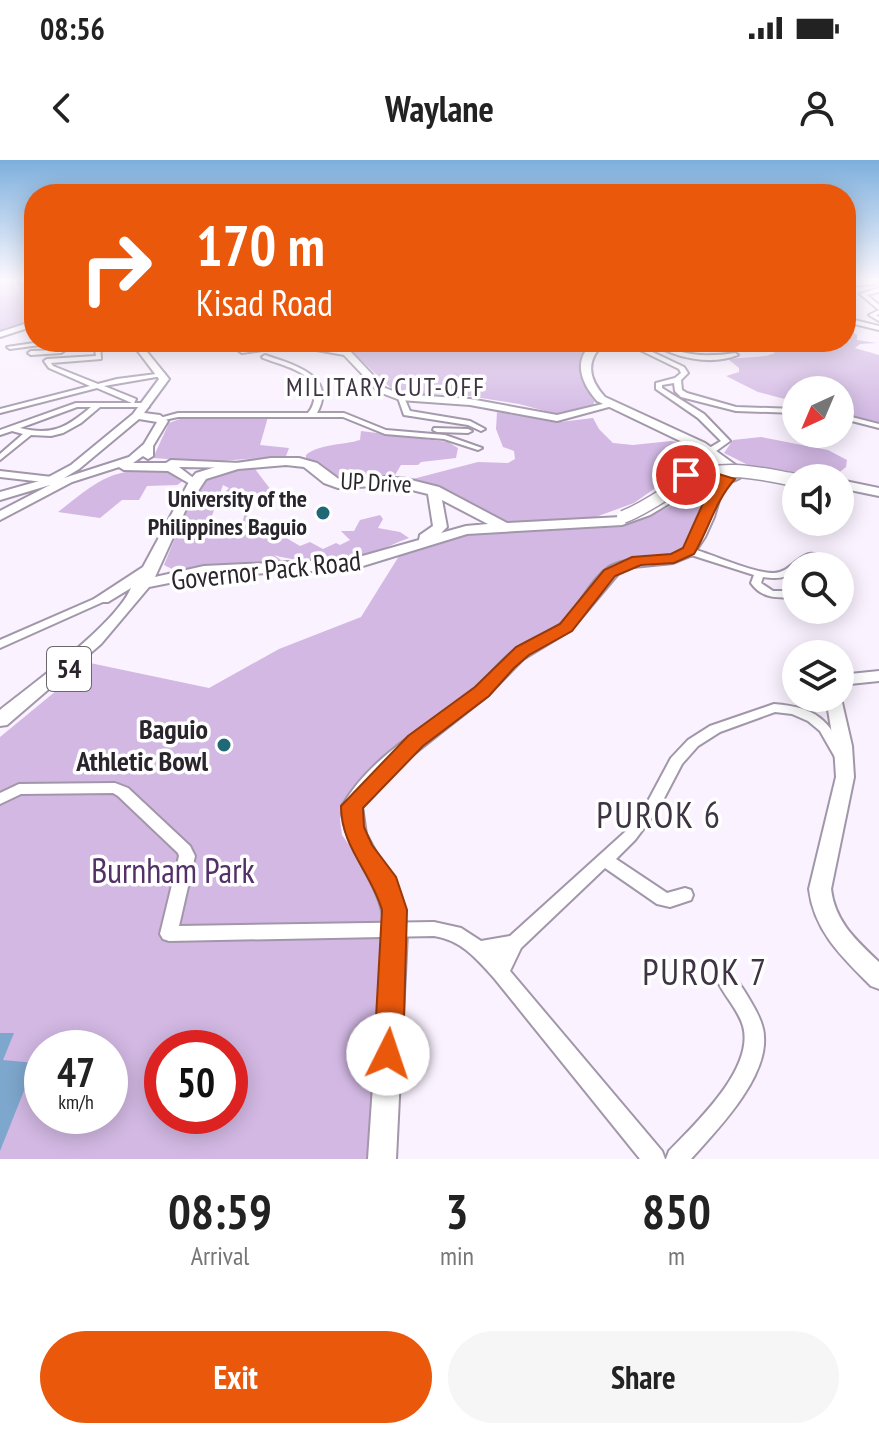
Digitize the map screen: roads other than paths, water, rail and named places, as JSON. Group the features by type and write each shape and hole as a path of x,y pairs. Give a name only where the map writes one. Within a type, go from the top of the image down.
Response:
{"highway":[{"path":"588,352 585,362 589,387 607,406 724,474 697,492 676,496"},
{"name":"UP Drive","path":"189,478 204,470 303,462 338,484 390,481 434,490 503,527"},
{"name":"Governor Pack Road","path":"127,593 204,571 338,565 363,561 446,534 633,518 695,483 724,474"},
{"name":"Governor Pack Road","path":"589,522 635,509 686,475 724,474"},
{"path":"189,478 159,564 162,570 204,571"},
{"path":"338,565 389,551 436,532 441,526 434,490"},
{"path":"127,593 162,550"},
{"name":"54","path":"0,720 108,625 127,593"},
{"name":"54","path":"0,728 127,593"}],"main road":[{"path":"0,335 21,328"},
{"path":"70,478 142,413 163,382 162,374 143,352"},
{"path":"341,352 349,355 382,390 400,397 470,402 557,418 607,406"},
{"path":"138,463 162,423 160,419 142,413"},
{"path":"138,463 148,446"},
{"path":"138,463 173,468 189,478"},
{"path":"0,496 138,463 204,470"},
{"path":"382,1159 394,910 387,884 362,850 350,821 352,806 415,741 482,691 523,651 566,627 614,570 638,560 674,558 689,551 724,474"},
{"path":"589,522 623,517 649,506 699,475 782,479"},
{"path":"0,516 53,483"},
{"path":"854,488 879,492"},
{"path":"20,491 34,491 35,496"},
{"path":"854,679 879,676"},
{"path":"836,712 845,777 820,889 821,904 831,928 879,978"}],"street":[{"path":"10,347 24,346"},
{"path":"20,354 47,352"},
{"path":"57,360 61,352"},
{"path":"99,352 100,357 47,361 51,367 125,398 142,413"},
{"path":"275,352 265,357 301,370 319,386 318,407 311,414"},
{"path":"653,352 682,368 685,376 661,382 659,389 701,416 726,441 724,474"},
{"path":"683,352 706,359 735,355"},
{"path":"0,411 98,386 162,374"},
{"path":"677,380 679,391 684,395 736,409 782,411"},
{"path":"113,404 125,398 156,393"},
{"path":"400,397 407,413 433,424 469,427"},
{"path":"0,431 68,408 99,404 113,404 142,413"},
{"path":"12,429 29,433 68,430 99,404"},
{"path":"160,419 178,415 344,415 385,432 445,437 478,448"},
{"path":"854,420 879,426"},
{"path":"362,423 433,424 481,429"},
{"path":"0,458 29,433"},
{"path":"0,474 53,483"},
{"path":"689,551 710,555 759,574 782,574"},
{"path":"759,574 756,583 762,591 782,595"},
{"path":"0,644 127,593"},
{"path":"500,972 515,943 645,819 676,761 686,750 727,723 774,708 794,710 813,718 825,728 844,760"},
{"path":"0,799 19,789 115,788 123,792 185,850 187,856 169,934 451,931 480,949 654,1159"},
{"path":"605,860 663,899 685,895"},
{"path":"480,949 515,943"},
{"path":"677,1159 727,1102 754,1053 756,1038 753,1025 727,982"}],"water":[{"path":"0,1033 14,1033 3,1060 24,1062 24,1091 0,1151"}],"place":[{"name":"University of the Philippines Baguio","path":"323,513"},
{"name":"Baguio Athletic Bowl","path":"224,745"}],"district":[{"name":"MILITARY CUT-OFF","path":"386,387"},
{"name":"PUROK 6","path":"659,815"},
{"name":"PUROK 7","path":"705,972"}],"park label":[{"name":"Burnham Park","path":"173,871"}]}
